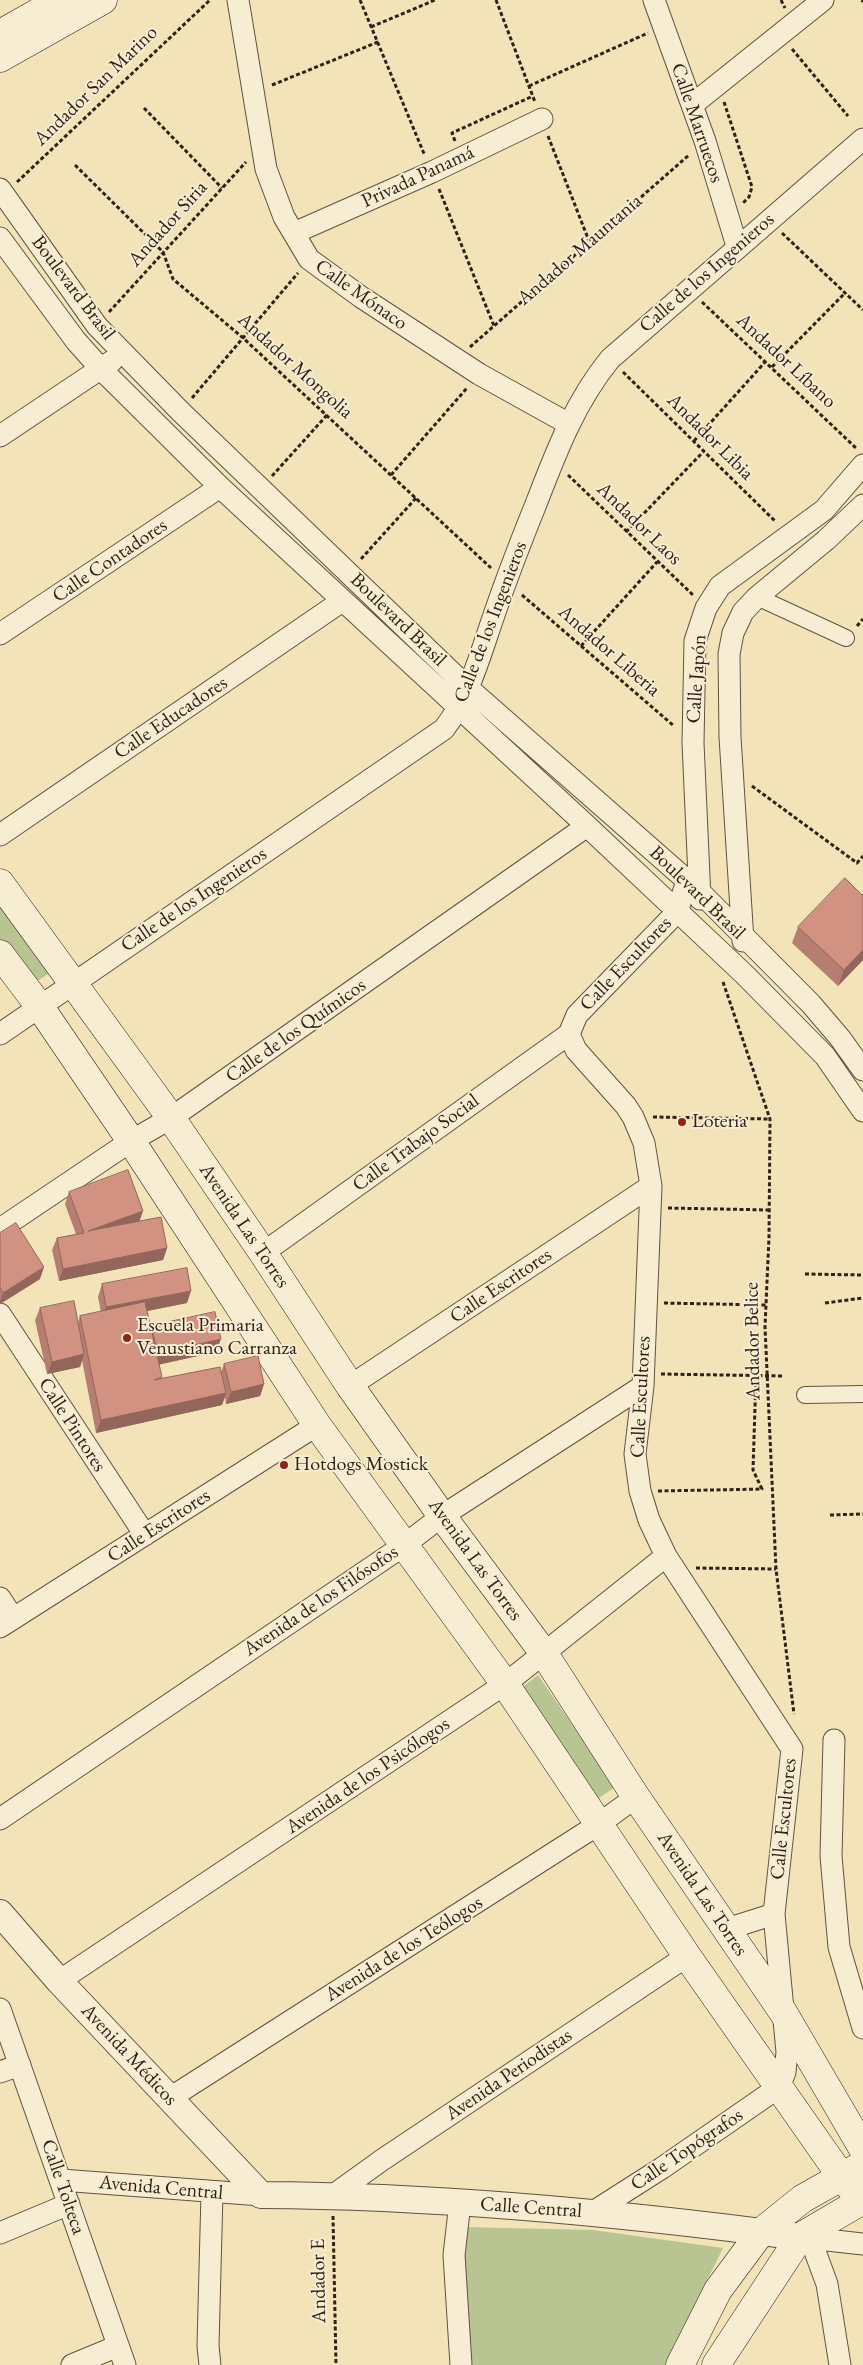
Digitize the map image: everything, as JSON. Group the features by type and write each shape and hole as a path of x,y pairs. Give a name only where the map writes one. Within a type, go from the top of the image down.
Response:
{"main road":[{"path":"0,34 60,0"},
{"path":"0,58 103,0"},
{"name":"Avenida Las Torres","path":"0,883 74,982 171,1118 263,1252 350,1386 442,1516 543,1652 636,1797 782,2012 863,2149"},
{"path":"0,954 40,1007 131,1141 317,1425 505,1684 687,1956 779,2087 852,2171 863,2201 805,2238 716,2365"},
{"path":"680,2365 718,2290 761,2232 802,2199 852,2171"}],"street":[{"name":"Calle Mónaco","path":"238,0 266,169 284,217 309,259 362,297 479,374 569,424"},
{"name":"Calle Marruecos","path":"654,0 705,141 737,246"},
{"path":"692,105 823,0"},
{"name":"Privada Panamá","path":"294,233 461,158 542,119"},
{"name":"Calle de los Ingenieros","path":"0,1034 444,729 459,709 468,688 552,460 590,384 610,359 737,246 863,138"},
{"name":"Boulevard Brasil","path":"2,192 97,326 181,412 468,688 693,886 742,937 856,1047 863,1070"},
{"name":"Boulevard Brasil","path":"0,238 76,342 101,370 220,487 588,826 744,974 825,1056 863,1111"},
{"path":"0,436 101,370 123,352"},
{"name":"Calle Japón","path":"703,935 693,886 693,743 695,641 706,608 720,586 824,510 863,466"},
{"name":"Calle Contadores","path":"0,634 220,487"},
{"name":"Calle Japón","path":"744,974 732,772 729,654 733,633 743,612 757,597 826,540 863,505"},
{"path":"757,597 846,638"},
{"name":"Calle Educadores","path":"0,835 342,601"},
{"name":"Calle de los Químicos","path":"0,1229 131,1141 171,1118 588,826"},
{"name":"Calle Escultores","path":"693,886 677,912 577,1014 569,1034 576,1050 626,1106 644,1143 651,1186 643,1380 635,1454 640,1491 649,1520 670,1562 792,1749 774,1914 787,2052 785,2072 779,2087"},
{"name":"Calle Trabajo Social","path":"263,1252 569,1034"},
{"path":"825,1056 856,1047"},
{"name":"Calle Escritores","path":"350,1386 651,1186"},
{"name":"Calle Pintores","path":"0,1314 145,1535"},
{"name":"Avenida de los Filósofos","path":"0,1818 403,1546 442,1516 643,1380"},
{"path":"805,1395 863,1394"},
{"name":"Calle Escritores","path":"7,1623 317,1425"},
{"name":"Avenida de los Psicólogos","path":"59,1981 505,1684 543,1652 670,1562"},
{"path":"0,1598 7,1623"},
{"path":"834,1740 831,1856 839,1947 863,2028"},
{"name":"Avenida de los Teólogos","path":"170,2098 599,1824 636,1797"},
{"path":"727,1929 774,1914"},
{"name":"Avenida Médicos","path":"1,1915 59,1981 261,2195"},
{"name":"Avenida Periodistas","path":"332,2196 390,2154 687,1956"},
{"name":"Calle Tolteca","path":"0,2009 10,2068 61,2180 122,2356"},
{"name":"Calle Topógrafos","path":"594,2212 662,2168 779,2087"},
{"name":"Avenida Central","path":"61,2180 212,2193 261,2195"},
{"path":"210,2365 208,2346 212,2193"},
{"name":"Calle Central","path":"261,2195 332,2196 594,2212 805,2238"},
{"path":"460,2203 454,2254 461,2365"},
{"path":"0,2233 69,2204"},
{"path":"805,2238 863,2244"},
{"path":"805,2238 827,2284 840,2365"},
{"path":"72,2365 122,2356"}],"path":[{"name":"Andador San Marino","path":"2,192 210,0"},
{"path":"371,27 434,0"},
{"path":"496,0 589,241"},
{"path":"529,86 664,26"},
{"path":"780,35 848,116"},
{"path":"253,93 378,42"},
{"path":"718,84 752,187 749,198 728,218"},
{"path":"461,158 452,133 533,96"},
{"path":"144,108 222,188"},
{"name":"Andador Mauntania","path":"456,359 705,141"},
{"name":"Andador Siria","path":"97,326 261,142"},
{"name":"Andador Mongolia","path":"75,165 163,252 173,279 242,337 506,581"},
{"path":"768,220 863,310"},
{"path":"181,412 309,259"},
{"name":"Andador Líbano","path":"688,289 863,455"},
{"path":"772,367 845,293"},
{"path":"859,306 863,302"},
{"name":"Andador Libia","path":"610,359 789,535"},
{"path":"694,441 766,361"},
{"path":"391,475 479,374"},
{"path":"260,488 327,415"},
{"path":"626,532 704,451"},
{"name":"Andador Laos","path":"552,460 706,608"},
{"path":"348,572 416,498"},
{"path":"581,646 657,562"},
{"name":"Andador Liberia","path":"506,581 693,743"},
{"path":"732,772 857,863 863,856"},
{"name":"Andador Belice","path":"722,979 770,1119 770,1210 766,1305 767,1375 776,1569 796,1730 792,1749"},
{"path":"633,1117 770,1119"},
{"path":"650,1208 770,1210"},
{"path":"805,1274 863,1275"},
{"path":"825,1303 863,1298"},
{"path":"646,1303 766,1305"},
{"path":"643,1380 756,1375 784,1376"},
{"path":"640,1491 762,1489 753,1470 756,1375"},
{"path":"830,1515 863,1514"},
{"path":"670,1562 776,1569"},
{"name":"Andador E","path":"332,2196 336,2365"}],"green space":[{"path":"0,896 53,971 31,985 0,942"},
{"path":"538,1675 615,1787 592,1803 515,1693"},
{"path":"461,2227 593,2230 723,2248 665,2365 467,2365"}],"building":[{"path":"845,878 863,894 863,950 844,970 798,927"},
{"path":"128,1170 143,1211 88,1231 161,1217 167,1248 63,1269 57,1238 84,1233 69,1192"},
{"path":"16,1223 44,1267 3,1293 0,1287 0,1233"},
{"path":"187,1268 191,1291 106,1307 102,1284"},
{"path":"74,1301 84,1354 52,1362 40,1308"},
{"path":"145,1302 162,1377 154,1380 220,1367 226,1393 101,1420 80,1316"},
{"path":"215,1312 221,1339 158,1353 151,1326"},
{"path":"258,1356 264,1384 231,1392 224,1364"}],"place":[{"name":"Loteria","path":"682,1122"},
{"name":"Escuela Primaria Venustiano Carranza","path":"127,1338"},
{"name":"Hotdogs Mostick","path":"284,1465"}]}
